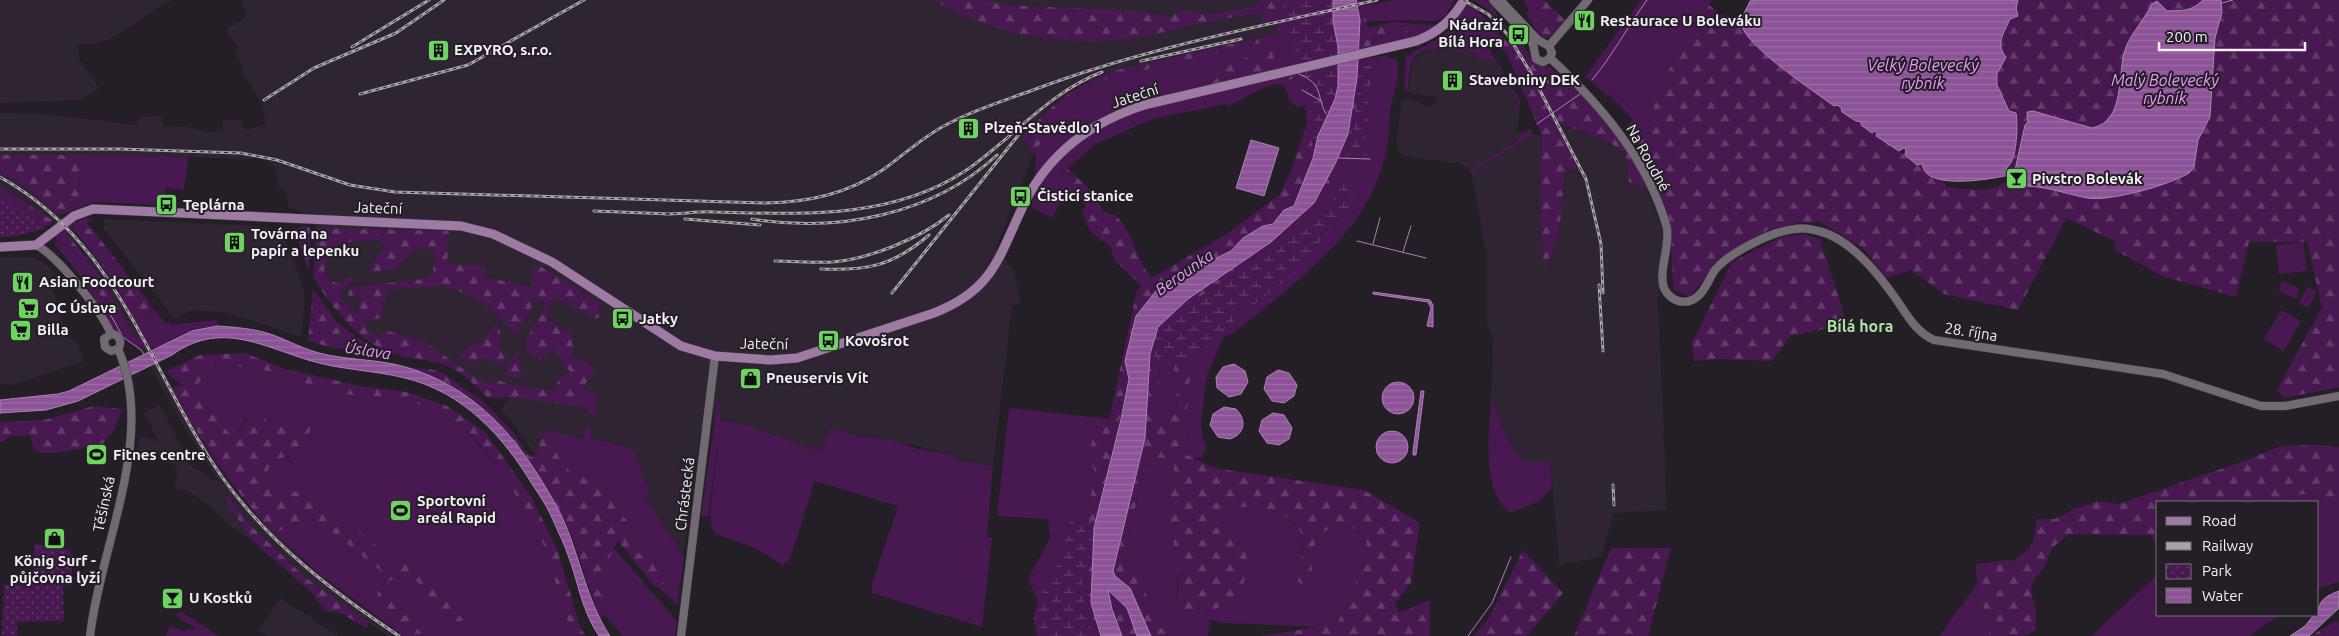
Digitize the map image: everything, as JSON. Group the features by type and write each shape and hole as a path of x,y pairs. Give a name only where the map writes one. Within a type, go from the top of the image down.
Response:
{"main road":[{"name":"Jateční","path":"1452,17 1459,0"},
{"name":"Jateční","path":"36,245 74,216 93,209 461,226 493,234 552,262 681,346 715,356 770,360 797,358 950,307 978,288 992,271 1035,185 1059,154 1087,130 1133,109 1382,50 1430,36 1452,17 1464,0"},
{"name":"Na Roudné","path":"1493,0 1529,37 1537,60 1545,61 1550,58 1617,129 1638,161 1667,228 1668,248 1663,280 1668,294"},
{"path":"1500,0 1546,44 1552,53 1550,58"},
{"path":"1534,49 1536,45 1546,44 1588,0"},
{"name":"28. října","path":"1668,294 1680,302 1691,301 1697,297 1714,271 1731,256 1785,230 1811,229 1830,235 1852,249 1883,282 1916,328 1934,340 2163,374 2260,406 2285,406 2339,396"},
{"path":"0,247 36,245 45,250 85,295 111,334 116,335 120,339 119,351 111,351 105,347 104,339 111,334"},
{"name":"Těšínská","path":"90,636 128,455 132,405 128,379 119,351"},
{"name":"Chrástecká","path":"681,636 715,356"}],"shaded area":[{"path":"0,0 173,0 158,7 110,39 94,44 77,44 79,59 99,88 81,100 0,103"},
{"path":"1259,0 1256,7 1257,13 1261,13 1262,22 1276,21 1278,33 1113,71 1096,77 1075,88 1053,104 1024,136 1033,154 996,248 1014,271 1021,303 1012,306 993,466 959,460 950,454 892,440 857,436 830,428 821,452 752,427 703,417 683,558 647,500 649,489 637,460 628,447 590,438 585,427 583,439 535,454 513,423 501,411 509,397 488,398 464,376 448,366 387,352 340,314 313,277 317,214 289,207 284,189 279,188 275,168 269,161 255,158 248,160 191,157 0,155 0,113 45,114 137,125 139,117 162,116 163,126 187,127 209,132 222,130 222,120 241,120 242,127 247,130 266,124 262,104 240,69 243,66 234,52 239,49 226,30 243,19 247,13 240,1"},
{"path":"1455,49 1477,53 1476,59 1495,61 1520,107 1517,132 1542,136 1540,202 1559,235 1565,169 1576,169 1559,123 1611,143 1626,156 1629,182 1647,189 1665,235 1660,266 1658,300 1667,510 1614,513 1601,557 1559,565 1551,463 1524,463 1510,443 1491,400 1493,337 1487,325 1487,257 1471,172 1460,162 1452,163 1405,156 1400,153 1396,144 1401,101 1409,98 1429,107 1436,103 1437,97 1411,93 1408,90 1414,59 1429,50"},
{"path":"0,172 33,192 56,211 108,272 204,444 232,486 253,511 308,565 354,601 404,636 387,636 306,578 250,525 229,497 226,501 251,539 234,529 212,508 187,490 175,490 177,467 172,463 136,453 140,436 159,441 144,413 160,405 190,465 213,480 218,480 183,425 98,273 79,247 52,220 0,186"},
{"path":"104,219 259,226 280,232 284,235 305,292 301,337 229,313 191,310 186,314 184,312 175,319 104,229"},
{"name":"OC Úslava","path":"0,257 34,257 50,268 55,274 49,278 68,338 76,341 84,361 12,385 0,384"},
{"path":"280,598 339,636 267,636 259,631"}],"green space":[{"path":"934,0 979,0 1006,5 1136,11 1168,17 1183,10 1213,14 1256,7 1259,0 1276,0 1281,13 1232,17 1123,39 1067,40 1039,37 984,23 958,13"},
{"path":"1276,0 1333,0 1333,21 1318,136 1302,137 1307,124 1305,106 1296,107 1289,99 1284,85 1278,84 1256,91 1229,106 1226,104 1152,119 1094,145 1061,175 1067,188 1053,218 1031,207 1035,185 1036,153 1041,139 1051,117 1075,95 1102,80 1278,38 1276,21 1262,23 1261,13 1281,13"},
{"path":"1282,0 1331,0 1338,47 1338,86 1335,99 1318,136 1313,158 1309,102"},
{"path":"1356,0 1366,0 1363,10 1368,27 1399,26 1408,32 1377,36 1372,45 1365,48 1351,136 1325,192 1308,216 1261,255 1179,314 1162,334 1156,417 1165,425 1176,411 1177,386 1172,378 1177,357 1192,357 1183,453 1214,468 1364,490 1420,523 1411,583 1395,604 1399,613 1430,600 1430,636 1260,636 1337,624 1354,590 1367,542 1356,530 1344,526 1316,535 1311,576 1306,586 1298,582 1302,536 1297,527 1290,519 1281,514 1260,508 1228,508 1223,514 1222,527 1235,535 1244,545 1246,570 1242,586 1227,601 1213,611 1200,616 1189,615 1178,606 1178,572 1173,538 1166,511 1175,463 1161,457 1146,464 1123,557 1143,573 1150,608 1157,622 1169,636 1151,636 1130,588 1114,576 1113,571 1145,438 1150,354 1158,327 1188,299 1271,242 1314,203 1335,164 1348,134 1360,20"},
{"path":"1394,0 1454,0 1446,16 1437,21 1397,20 1366,22 1364,6"},
{"path":"1471,0 1486,0 1494,7 1498,18 1526,46 1516,41 1513,35 1484,6"},
{"path":"1523,0 1532,0 1540,9 1533,26 1527,16 1528,8"},
{"path":"1532,0 1544,0 1565,20 1549,38 1542,37 1533,26 1540,9"},
{"path":"1641,0 1712,0 1667,73 1639,146 1625,127 1633,120 1609,94 1607,96 1589,79 1584,78"},
{"path":"2018,0 2203,0 2194,7 2182,10 2167,11 2157,1 2152,4 2124,55 2115,108 2103,124 2092,128 2033,111 2028,112 2028,122 2025,125 2015,170 2019,173 2019,181 2099,199 2128,195 2159,186 2194,167 2198,140 2210,117 2215,38 2222,12 2221,0 2339,0 2339,387 2284,398 2277,390 2322,307 2307,242 2249,242 2236,297 2162,276 2115,250 2115,241 2066,218 2018,310 1944,294 1911,270 1887,278 1862,247 1820,222 1796,223 1768,230 1721,258 1689,297 1673,289 1671,233 1639,156 1639,146 1667,73 1709,5 1731,23 1742,27 1751,41 1778,65 1928,172 1943,180 1946,186 1973,190 1993,188 2007,179 2009,171 2006,169 2014,150 2017,136 2016,113 2009,111 2000,93 1998,77 2003,64 2000,42 2010,19 2018,14 2016,8"},
{"path":"1467,4 1476,9 1498,34 1492,38 1487,36 1487,45 1520,101 1520,107 1495,61 1476,59 1477,53 1461,50 1432,49 1416,55 1412,61 1410,72 1408,89 1411,93 1406,90 1404,78 1406,57 1445,34"},
{"path":"1393,22 1427,25 1442,24 1415,38 1365,49 1372,45 1377,36 1399,33 1399,26 1372,26"},
{"path":"1278,33 1278,38 1273,40 1102,80 1075,95 1051,117 1036,153 1033,154 1023,136 1044,115 1074,90 1098,77 1113,71"},
{"path":"1498,34 1509,43 1519,40 1534,62 1550,67 1585,97 1621,140 1640,172 1647,189 1629,182 1626,156 1611,143 1559,123 1577,169 1565,169 1559,235 1544,269 1540,202 1542,136 1508,56 1492,38"},
{"path":"1273,51 1275,70 1209,86 1234,61"},
{"path":"1384,56 1397,60 1398,73 1390,112 1387,148 1377,182 1363,209 1325,256 1231,335 1224,337 1207,375 1201,422 1203,440 1207,447 1202,457 1193,458 1183,453 1177,386 1176,411 1165,425 1156,418 1162,334 1179,314 1261,255 1308,216 1325,192 1351,136 1364,58"},
{"path":"1367,64 1375,70 1368,93 1368,128 1365,134 1368,142 1364,146 1367,155 1364,158 1349,157 1344,152 1351,143 1353,135 1359,73 1362,67"},
{"path":"1528,130 1532,130 1532,135 1470,173 1469,171 1512,144"},
{"path":"1318,136 1303,184 1293,206 1273,224 1263,226 1243,238 1231,251 1213,259 1189,279 1156,291 1125,361 1129,379 1094,528 1091,603 1101,636 1098,636 1085,584 1087,517 1095,473 1089,455 1096,423 1108,425 1137,290 1142,286 1114,260 1110,245 1091,232 1082,210 1086,206 1076,194 1072,197 1061,176 1068,169 1089,189 1104,212 1116,215 1127,230 1144,268 1152,278 1228,233 1280,194 1293,166 1302,137"},
{"path":"0,155 80,155 79,207 65,214 57,214 33,192 0,172"},
{"path":"80,155 188,157 184,190 166,188 165,205 94,202 79,207"},
{"path":"1339,180 1347,181 1353,187 1352,208 1346,219 1330,231 1315,247 1307,264 1252,306 1238,310 1231,326 1221,340 1203,354 1182,361 1171,361 1160,359 1150,354 1158,327 1166,323 1191,301 1228,282 1292,237 1319,209 1329,207 1333,202 1331,187"},
{"path":"0,186 52,220 51,224 44,227 0,197"},
{"path":"0,197 44,227 43,229 17,236 0,237"},
{"path":"93,218 92,222 91,220 87,223 93,230 79,226 77,222 60,241 107,304 124,334 131,330 136,338 142,334 137,325 151,316 151,305 166,324 169,321 171,325 217,320 217,326 192,331 155,349 150,346 140,349 126,340 121,341 82,278 55,244 56,236 69,226 77,221"},
{"path":"77,222 79,226 93,230 151,305 149,323 137,325 108,272 73,229 74,224"},
{"path":"299,227 310,227 309,271 295,232"},
{"path":"318,228 449,231 447,264 484,266 484,277 531,287 535,266 538,265 599,302 600,317 596,319 555,297 546,320 574,335 572,339 574,358 591,364 594,370 572,406 530,399 488,398 465,376 449,366 442,363 396,355 366,339 336,310 313,277","holes":["380,240 384,246 370,272 394,269 409,255 422,248 431,250 435,257 432,275 423,279 352,287 348,293 349,296 358,295 361,299 358,305 361,311 356,312 344,302 341,290 354,279 349,276 341,284 330,281 324,271 326,261 332,249 342,243","443,286 466,294 483,304 515,333 529,314 535,297 547,303 527,338 526,350 540,360 554,349 570,372 558,381 555,389 526,388 498,380 490,384 479,380 425,342 385,330 379,337 367,329 365,321 381,318 388,289"]},
{"path":"1803,234 1820,239 1847,324 1790,336 1772,361 1718,359 1694,361 1692,343 1732,262 1781,237"},
{"path":"68,235 98,273 131,330 124,334 107,304 60,241 62,236"},
{"path":"2303,242 2307,271 2279,274 2276,245"},
{"path":"2283,281 2300,289 2296,299 2278,291"},
{"path":"2308,286 2317,292 2308,308 2299,303"},
{"path":"313,289 337,322 377,352 328,347 308,340"},
{"path":"2281,310 2301,321 2284,351 2264,339"},
{"path":"496,324 500,330 499,347 506,361 503,366 483,358 471,364 459,356 469,345 481,343"},
{"path":"518,351 522,376 519,379 506,375 505,369"},
{"path":"245,353 285,369 360,386 407,392 447,406 486,433 532,498 557,549 581,629 586,636 574,636 562,608 549,557 536,528 500,469 465,429 438,412 411,401 340,394 267,371 214,363 193,390 229,433 236,434 246,421 255,415 260,415 272,426 278,425 284,420 292,421 300,430 310,420 314,421 300,449 290,455 271,461 266,476 267,487 285,493 305,490 311,503 320,512 330,519 363,534 372,541 379,551 377,557 390,567 412,564 420,567 436,583 463,620 451,625 423,591 418,582 413,581 407,572 388,582 398,616 407,615 423,636 404,636 377,614 379,600 377,597 382,573 325,526 296,527 273,532 244,499 206,446 172,388 183,385 169,375 167,371 200,355"},
{"name":"Sportovní areál Rapid","path":"214,363 267,371 340,394 411,401 433,409 465,429 500,469 536,528 549,557 562,608 574,636 404,636 322,576 273,532 285,529 267,487 266,476 271,461 290,457 310,420 300,431 278,425 272,426 260,415 245,420 236,434 229,433 193,390"},
{"path":"401,366 435,370 446,375 485,403 513,432 530,457 536,454 545,430 558,456 575,478 591,474 631,526 638,553 652,555 670,598 652,583 618,541 604,568 604,614 600,619 577,550 563,518 551,495 522,451 487,411 468,395 436,378"},
{"path":"583,389 598,394 595,406 599,408 595,416 588,414 588,409 572,406"},
{"path":"1491,400 1510,443 1524,462 1551,462 1552,488 1538,502 1510,513 1501,503 1491,476 1488,444"},
{"path":"717,404 720,405 720,420 752,427 821,452 830,428 857,436 892,440 917,449 950,454 959,460 993,466 987,537 992,538 982,627 872,593 872,585 898,506 815,481 789,561 783,565 755,548 716,534 711,525 710,514 719,431 708,517 701,516"},
{"path":"94,406 122,409 114,430 102,445 44,453 35,449 30,435 10,436 0,442 0,422 44,420"},
{"path":"1009,408 1109,419 1108,425 1089,455 1095,473 1087,517 1085,584 1098,636 1053,636 1028,579 1050,538 1048,519 997,516"},
{"path":"585,427 592,429 590,438 628,447 634,452 649,489 647,500 684,558 677,605 670,598 652,555 638,553 631,526 591,474 575,478 558,456 545,430 583,439"},
{"path":"2316,445 2339,447 2339,506 2327,499 2302,494 2285,501 2156,501 2155,543 2150,535 2069,534 2052,548 2046,564 2033,582 2031,593 2036,609 2036,630 2024,636 1988,636 1990,630 1977,584 1976,564 2013,561 2020,556 2032,544 2037,519 2055,519 2072,510 2098,501 2119,504 2244,461 2281,446"},
{"path":"1161,457 1175,463 1166,511 1173,538 1178,572 1177,601 1240,540 1222,528 1223,514 1228,508 1260,508 1281,514 1290,519 1297,527 1302,545 1298,582 1311,576 1316,535 1344,526 1356,530 1367,542 1354,590 1337,624 1322,627 1223,623 1210,620 1208,636 1169,636 1157,622 1150,608 1143,573 1123,558 1146,464"},
{"path":"2302,494 2327,499 2339,506 2339,582 2319,589 2319,501 2285,501"},
{"path":"228,496 250,525 306,578 369,622 366,628 341,613 325,611 311,592 251,539 226,501"},
{"path":"1082,516 1090,521 1094,528 1095,536 1082,578 1083,597 1091,628 1086,636 1037,636 1034,624 1036,608 1065,547 1066,528 1074,517"},
{"path":"34,544 68,549 72,556 72,586 63,586 64,621 17,622 17,636 2,636 4,585 34,584"},
{"path":"614,548 677,621 675,636 623,636 604,614 604,568"},
{"path":"1611,548 1671,548 1648,636 1574,636"},
{"path":"1523,550 1563,593 1527,636 1473,636 1489,618"},
{"path":"2156,576 2156,616 2278,616 2249,636 2091,636"},
{"path":"1977,584 1990,630 1988,636 1939,636"},
{"path":"1107,590 1127,608 1137,636 1122,636"},
{"path":"180,611 218,635 165,636 171,625 184,632 187,628 193,631 195,628 176,616"},
{"path":"2335,621 2339,622 2339,636 2311,636"}],"water":[{"path":"1333,0 1356,0 1360,20 1357,78 1348,134 1335,164 1314,203 1271,242 1188,299 1158,327 1150,354 1145,438 1113,571 1115,576 1130,588 1151,636 1137,636 1127,608 1108,590 1112,609 1122,636 1101,636 1091,603 1094,528 1129,379 1125,361 1136,316 1156,291 1189,279 1204,264 1231,251 1243,238 1263,226 1273,224 1284,210 1294,206 1313,158 1318,136 1335,99 1338,86 1338,47 1333,21"},
{"name":"Velký Bolevecký rybník","path":"2018,0 2016,8 2018,16 2010,19 2003,34 2001,48 2006,57 1997,74 1997,85 2009,111 2016,113 2017,118 2014,154 2010,165 2006,169 2009,170 2009,175 1964,181 1951,181 1930,176 1921,164 1917,165 1905,155 1906,149 1904,148 1899,151 1876,136 1877,133 1874,131 1872,133 1861,125 1861,122 1842,112 1841,108 1837,105 1834,106 1807,87 1755,44 1746,34 1742,23 1750,1"},
{"name":"Malý Bolevecký rybník","path":"2203,0 2221,0 2222,12 2215,38 2210,117 2198,140 2194,167 2189,173 2168,183 2139,192 2097,199 2045,188 2018,186 2019,173 2015,170 2025,125 2028,122 2027,112 2033,111 2092,128 2103,124 2111,116 2116,106 2126,47 2152,4 2157,1 2167,11 2182,10 2194,7"},
{"path":"1251,140 1279,148 1264,196 1236,188"},
{"path":"1373,292 1430,300 1433,305 1433,327 1427,326 1431,308 1428,302 1373,294"},
{"path":"217,326 266,333 319,353 402,366 429,375 453,387 475,402 512,438 557,507 565,523 594,605 610,636 599,636 593,626 584,606 572,566 551,516 521,466 479,418 463,405 426,385 393,375 320,363 240,339 206,339 189,345 78,401 46,410 0,413 0,400 58,394 69,391 192,331"},
{"path":"1234,364 1245,371 1248,382 1241,394 1229,397 1217,388 1216,377 1223,367"},
{"path":"1278,370 1289,373 1297,385 1294,396 1284,403 1272,401 1264,389 1267,377"},
{"path":"1398,382 1410,386 1414,398 1410,410 1398,414 1386,410 1382,398 1386,386"},
{"path":"1421,391 1424,391 1416,455 1413,455 1413,451"},
{"path":"1224,407 1236,409 1240,413 1243,422 1239,434 1230,439 1218,437 1210,425 1213,414"},
{"path":"1273,413 1284,415 1292,428 1289,439 1279,445 1267,443 1259,431 1262,420"},
{"path":"1392,431 1404,435 1408,447 1404,459 1392,463 1380,459 1376,447 1380,435"},
{"path":"2339,591 2339,608 2309,636 2290,636 2305,626 2313,616 2319,616 2321,602"}],"waterway":[{"path":"1592,80 1607,61 1647,0"},
{"path":"2222,3 2233,0"},
{"path":"1299,74 1316,86 1326,114"},
{"path":"1302,90 1321,101"},
{"path":"1537,124 1580,94"},
{"path":"1338,158 1370,159"},
{"path":"1373,244 1380,218"},
{"path":"1403,252 1411,226"},
{"path":"1357,241 1426,258"},
{"path":"110,314 123,337 144,354"},
{"path":"1468,636 1492,603 1511,557"}],"railway":[{"path":"352,47 429,0"},
{"path":"264,100 314,68 396,33 444,0"},
{"path":"360,94 468,65 584,0"},
{"path":"0,149 119,149 241,153 277,160 350,185 395,192 766,203 798,201 828,195 856,185 884,169 927,137 953,121 1075,75 1204,39 1377,0"},
{"path":"1463,0 1488,14 1508,35 1532,75 1586,179 1601,244 1603,293"},
{"path":"1141,61 1241,39"},
{"path":"665,214 844,211 876,206 907,198 936,187 965,171 1047,104 1083,81 1102,72"},
{"path":"892,293 1020,133"},
{"path":"752,219 784,223 817,223 850,221 882,215 914,205 944,192 972,176 997,155"},
{"path":"0,177 41,204 75,237 103,273 128,312 196,437 240,501 260,524 303,565 350,602 399,636"},
{"path":"594,211 671,214"},
{"path":"775,261 833,262 862,257 894,246 924,232 949,215"},
{"path":"685,219 760,225"},
{"path":"821,269 852,269 879,264 903,254 929,235"},
{"path":"1599,285 1603,351"},
{"path":"1613,485 1614,505"}],"place":[{"name":"Restaurace U Boleváku","path":"1584,21"},
{"name":"Nádraží Bílá Hora","path":"1519,34"},
{"name":"EXPYRO, s.r.o.","path":"438,50"},
{"name":"Stavebniny DEK","path":"1453,80"},
{"name":"Plzeň-Stavědlo 1","path":"968,128"},
{"name":"Pivstro Bolevák","path":"2016,179"},
{"name":"Čisticí stanice","path":"1021,196"},
{"name":"Teplárna","path":"167,205"},
{"name":"Továrna na papír a lepenku","path":"235,243"},
{"name":"Asian Foodcourt","path":"23,282"},
{"name":"OC Úslava","path":"29,308"},
{"name":"Jatky","path":"623,319"},
{"name":"Billa","path":"21,330"},
{"name":"Kovošrot","path":"829,341"},
{"name":"Pneuservis Vít","path":"750,378"},
{"name":"Fitnes centre","path":"97,455"},
{"name":"Sportovní areál Rapid","path":"401,510"},
{"name":"König Surf - půjčovna lyží","path":"55,538"},
{"name":"U Kostků","path":"173,598"}],"district":[{"name":"Bílá hora","path":"1860,326"}],"water label":[{"name":"Berounka","path":"1184,272"},
{"name":"Úslava","path":"368,350"}]}
